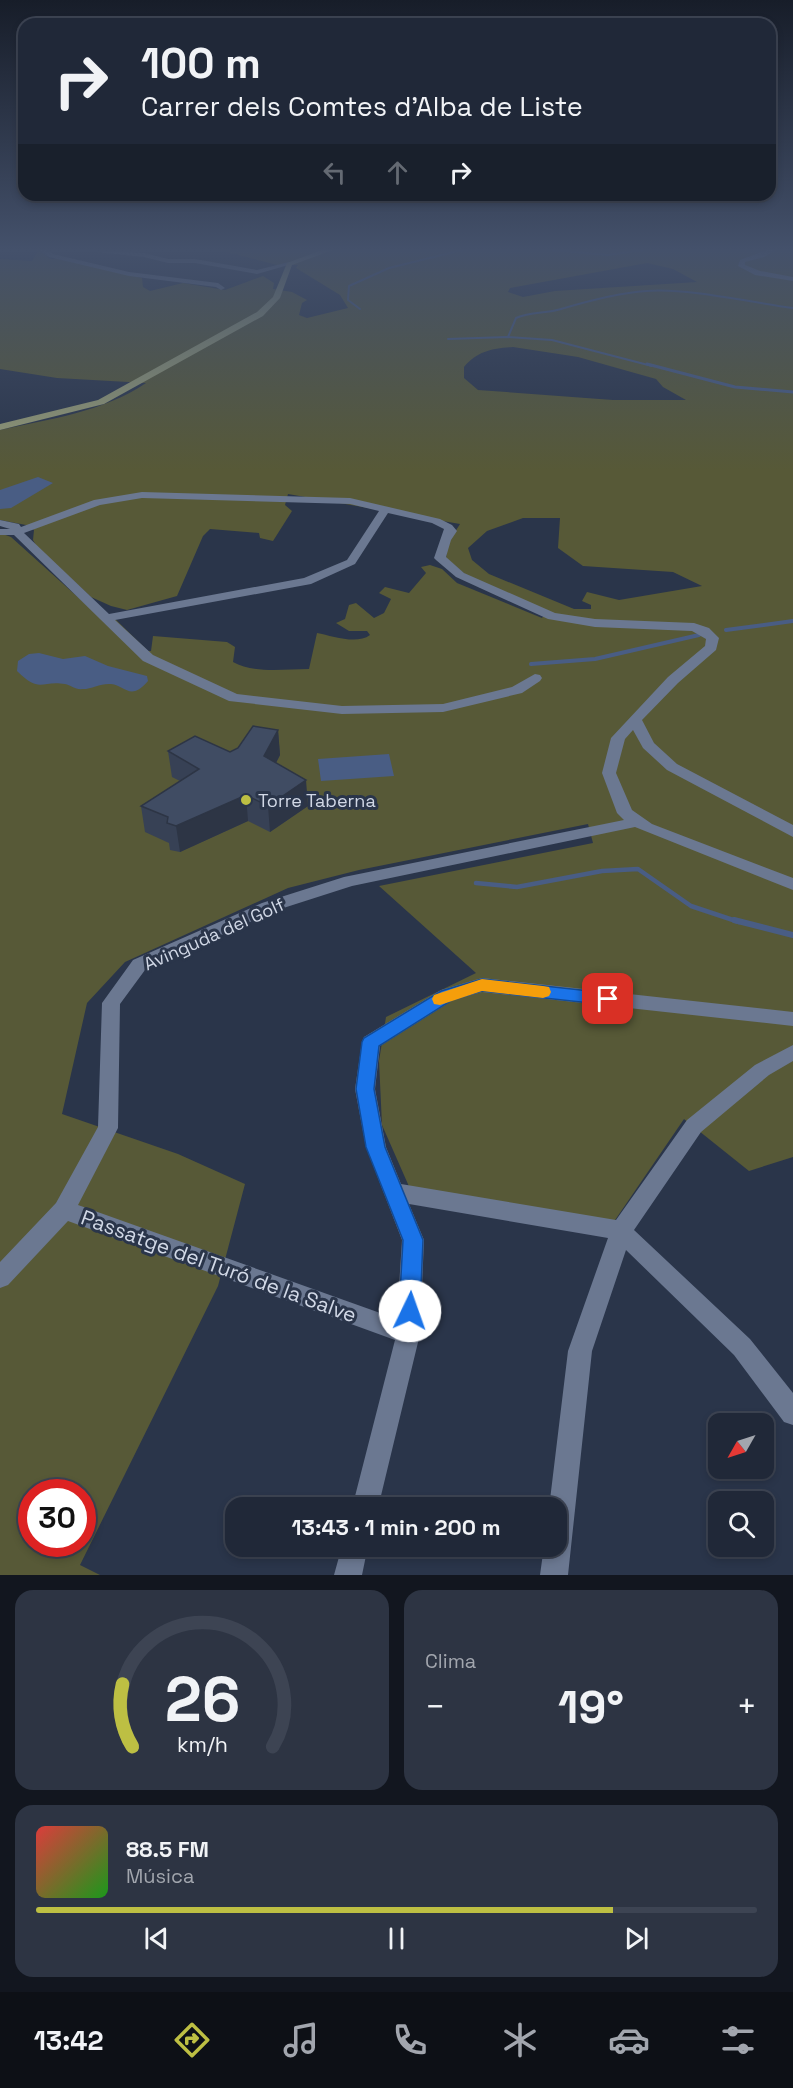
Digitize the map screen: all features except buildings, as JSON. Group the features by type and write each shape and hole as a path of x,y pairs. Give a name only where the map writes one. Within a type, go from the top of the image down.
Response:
{"main road":[{"path":"0,426 49,416 90,405 112,396 244,324"}],"street":[{"path":"0,532 17,532 98,502 142,495 309,498 350,501 436,521 448,527 451,531 445,540 440,558 447,564 471,580 552,616 595,622 683,626 705,631 713,638 711,647 673,680 618,738 609,773 625,813 646,828 793,884"},
{"path":"105,618 307,581 351,562 385,510"},
{"path":"0,523 15,526 17,532 148,658 234,698 342,710 443,708 517,690 535,678"},
{"path":"635,718 648,745 672,767 793,832"},
{"name":"Avinguda del Golf","path":"0,1278 64,1210 108,1128 111,1003 139,965 268,907 350,881 638,822"},
{"path":"368,1497 408,1334 413,1240 376,1147 365,1089 370,1042 447,995 482,985 793,1019"},
{"path":"554,1575 580,1351 621,1231 694,1126 762,1070 793,1052"},
{"path":"394,1192 621,1231 742,1347 793,1413"},
{"name":"Passatge del Turó de la Salve","path":"64,1210 408,1334"},
{"path":"348,1575 352,1557"}],"green space":[{"path":"0,324 793,324 793,1157 749,1171 684,1119 613,1223 411,1191 382,1125 379,1061 386,1017 476,973 379,886 593,843 588,824 359,870 288,888 125,962 87,1003 62,1114 178,1154 245,1184 218,1286 96,1533 96,1479 18,1479 18,1557 84,1557 80,1565 100,1575 0,1575 0,533 11,537 101,618 111,615 148,651 151,651 153,636 227,642 235,647 233,662 250,668 309,669 317,633 351,640 365,638 370,635 367,631 349,631 336,623 345,619 349,605 356,603 374,618 384,613 391,599 379,593 385,587 409,593 426,573 421,567 430,565 442,569 457,583 542,618 547,611 466,575 446,558 448,543 460,524 288,494 285,505 292,511 273,541 260,538 259,533 210,529 203,536 177,596 127,610 91,597 37,547 33,540 34,530 26,525 0,520 0,430 94,408 146,383 57,378 0,369","holes":["513,347 578,357 656,379 663,387 686,400 613,400 478,390 464,378 464,367 474,357 486,351","523,518 560,518 558,548 583,566 673,572 702,586 619,600 587,592 582,601 591,605 591,609 574,609 489,574 472,560 468,548 487,531"]}],"water":[{"path":"38,477 53,483 11,508 0,509 0,490"},
{"path":"39,653 63,659 85,656 108,666 147,676 148,681 142,687 132,691 111,684 80,689 57,683 36,684 17,671 18,661 29,654"},
{"path":"389,754 394,776 321,781 318,759"}],"waterway":[{"path":"508,337 514,324"},
{"path":"448,339 507,337 552,340 652,366"},
{"path":"647,364 735,387 793,392"},
{"path":"726,630 793,621"},
{"path":"531,664 595,659 699,635"},
{"path":"476,883 517,887 602,871 638,869 691,906 739,922"},
{"path":"734,920 793,935"}],"slow traffic":[{"path":"440,999 482,985 543,992"}],"place":[{"name":"Torre Taberna","path":"246,800"}],"route":[{"path":"410,1311 413,1240 376,1147 365,1089 370,1042 447,995 482,985 608,999"}]}
